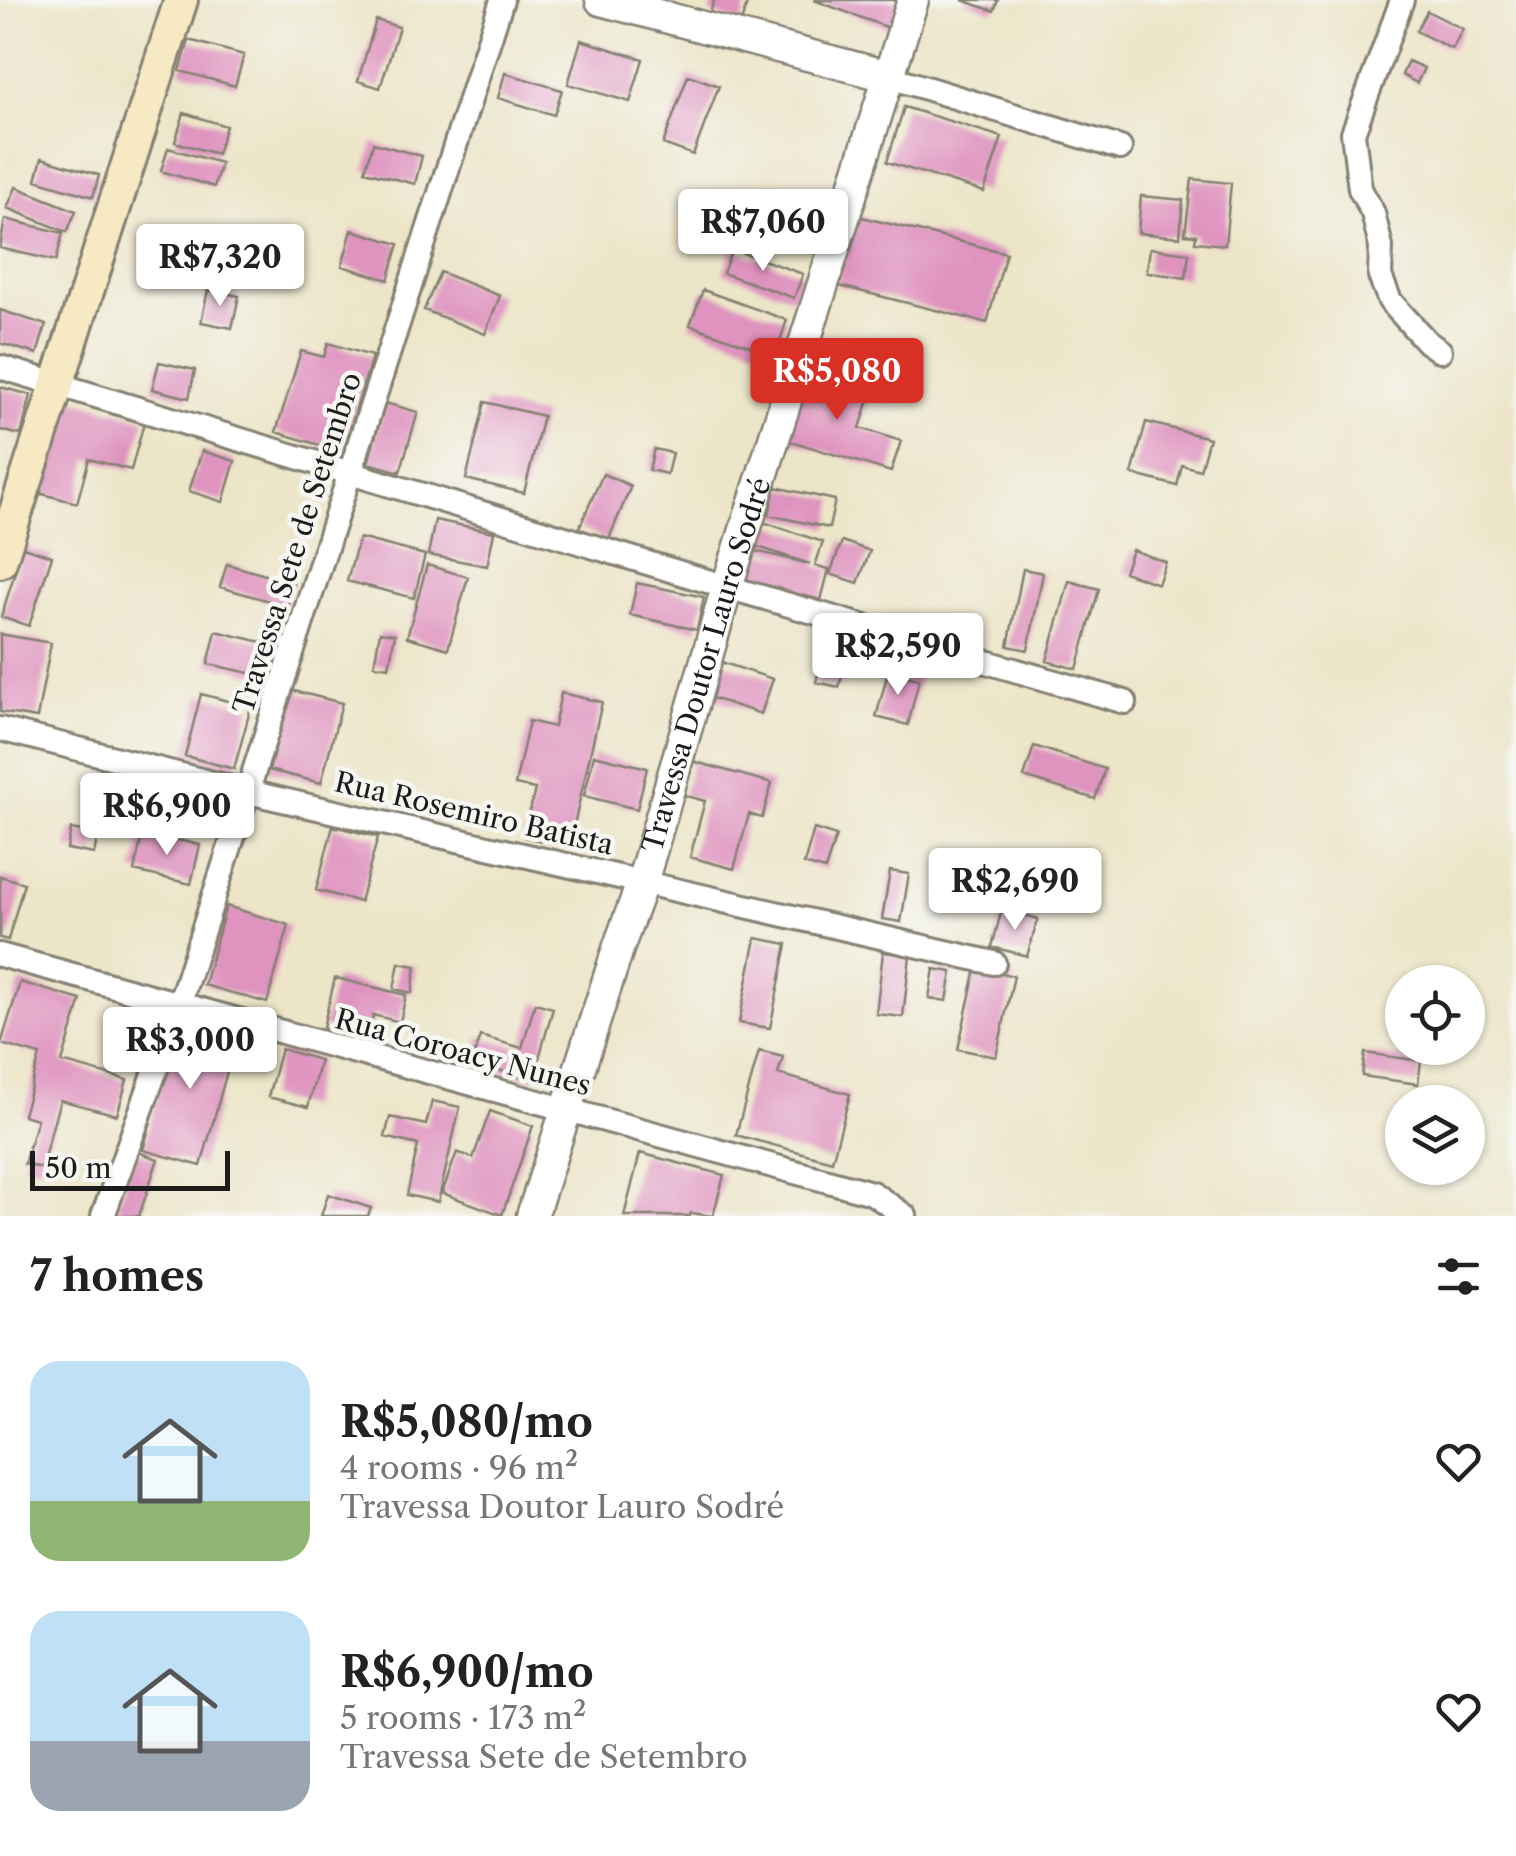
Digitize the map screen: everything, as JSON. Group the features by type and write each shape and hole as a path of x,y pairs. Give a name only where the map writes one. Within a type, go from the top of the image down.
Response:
{"main road":[{"path":"0,561 181,0"}],"street":[{"name":"Travessa Sete de Setembro","path":"103,1216 179,1005 502,0"},
{"path":"602,0 887,76 1120,148"},
{"name":"Travessa Doutor Lauro Sodré","path":"532,1216 642,882 726,587 913,0"},
{"path":"1402,0 1353,133 1360,189 1373,213 1381,247 1380,276 1390,301 1440,351"},
{"path":"0,367 726,587 1124,702"},
{"name":"Rua Rosemiro Batista","path":"0,729 248,792 994,963"},
{"name":"Rua Coroacy Nunes","path":"0,955 566,1112 872,1192 905,1216"}],"building":[{"path":"714,0 748,0 741,23 710,13"},
{"path":"814,0 905,0 894,30"},
{"path":"962,0 998,0 994,11"},
{"path":"1427,11 1463,29 1452,49 1416,31"},
{"path":"376,20 399,27 380,88 358,81"},
{"path":"189,40 244,55 235,86 180,71"},
{"path":"581,40 643,59 630,102 568,84"},
{"path":"1408,61 1424,68 1417,83 1402,75"},
{"path":"505,73 562,90 554,115 498,98"},
{"path":"688,75 719,86 693,155 663,144"},
{"path":"904,107 1002,137 984,192 887,162"},
{"path":"184,113 226,126 217,154 175,142"},
{"path":"373,143 422,156 415,184 365,171"},
{"path":"168,148 221,163 214,187 161,171"},
{"path":"42,158 99,175 93,197 36,180"},
{"path":"1192,179 1231,183 1225,245 1195,242 1196,235 1185,234"},
{"path":"16,187 76,211 67,232 7,208"},
{"path":"1141,196 1183,200 1180,237 1138,233"},
{"path":"854,215 1006,253 987,323 836,285"},
{"path":"5,219 63,233 56,261 0,248"},
{"path":"352,230 399,244 388,280 342,266"},
{"path":"1150,248 1189,253 1186,278 1147,272"},
{"path":"732,249 803,274 794,298 723,273"},
{"path":"440,272 500,296 485,334 424,310"},
{"path":"208,290 239,296 232,328 201,322"},
{"path":"703,290 787,320 775,355 690,325"},
{"path":"0,310 46,325 37,354 0,343"},
{"path":"328,343 372,356 343,452 276,432 301,351 324,357"},
{"path":"159,362 195,370 189,398 152,389"},
{"path":"802,372 871,393 860,428 901,441 891,472 781,438"},
{"path":"0,387 31,395 21,435 0,430"},
{"path":"61,396 145,419 131,470 89,459 77,503 35,492"},
{"path":"485,402 543,416 524,493 466,479"},
{"path":"385,403 418,412 400,472 368,463"},
{"path":"1146,422 1209,438 1200,470 1182,465 1177,486 1132,474"},
{"path":"654,449 672,453 667,474 649,470"},
{"path":"202,451 235,461 223,502 189,491"},
{"path":"603,474 631,486 608,541 579,528"},
{"path":"775,487 835,500 829,528 769,515"},
{"path":"435,520 494,532 487,566 428,555"},
{"path":"760,521 823,542 815,566 829,569 821,600 744,581 751,550 810,564 752,545"},
{"path":"359,538 425,555 414,598 347,581"},
{"path":"842,541 870,551 858,583 830,574"},
{"path":"23,547 52,556 29,626 1,617"},
{"path":"1132,550 1166,562 1158,584 1124,572"},
{"path":"227,564 293,583 287,606 220,587"},
{"path":"427,565 468,577 448,649 407,637"},
{"path":"1023,569 1043,573 1028,650 1008,646"},
{"path":"1069,581 1099,589 1077,669 1047,661"},
{"path":"637,583 704,597 697,630 630,615"},
{"path":"216,631 266,643 259,675 208,664"},
{"path":"380,632 395,634 389,667 374,665"},
{"path":"0,634 51,643 37,718 0,712"},
{"path":"825,646 848,652 839,687 816,682"},
{"path":"715,660 773,679 761,714 703,695"},
{"path":"888,672 919,679 908,725 876,717"},
{"path":"290,690 342,703 321,783 269,770"},
{"path":"561,693 602,702 569,847 524,837 535,789 515,785 529,721 554,727"},
{"path":"201,694 251,707 234,769 185,756"},
{"path":"1034,746 1105,769 1095,799 1024,777"},
{"path":"594,755 647,768 637,809 584,796"},
{"path":"692,761 772,783 762,818 749,814 734,869 690,857 705,801 683,795"},
{"path":"167,783 227,796 222,821 161,808"},
{"path":"333,826 378,837 360,902 316,890"},
{"path":"71,829 98,834 94,854 67,849"},
{"path":"814,829 836,836 825,870 804,864"},
{"path":"143,832 200,845 191,884 134,871"},
{"path":"890,871 909,874 901,922 882,919"},
{"path":"0,876 24,883 8,940 0,938"},
{"path":"226,906 289,925 267,1003 204,985"},
{"path":"1002,909 1038,919 1027,956 992,947"},
{"path":"756,938 787,944 770,1028 739,1023"},
{"path":"883,952 910,955 903,1017 876,1014"},
{"path":"399,963 416,966 412,993 394,989"},
{"path":"976,968 1014,976 996,1057 958,1049"},
{"path":"934,969 952,972 947,1001 929,998"},
{"path":"335,978 406,995 400,1022 373,1015 368,1038 323,1027"},
{"path":"20,982 81,1000 62,1062 127,1080 117,1115 60,1100 41,1168 24,1164 37,1119 23,1115 40,1055 1,1044"},
{"path":"535,1003 553,1008 533,1080 472,1063 480,1036 522,1048"},
{"path":"179,1019 237,1035 201,1166 143,1150"},
{"path":"281,1049 320,1060 308,1107 268,1097"},
{"path":"759,1051 783,1057 778,1074 850,1094 832,1161 736,1135"},
{"path":"1365,1053 1385,1056 1385,1065 1420,1065 1418,1084 1362,1076"},
{"path":"432,1101 460,1107 438,1202 407,1195 418,1145 385,1137 390,1117 426,1125"},
{"path":"490,1111 533,1126 502,1215 442,1193 457,1152 473,1158"},
{"path":"135,1151 158,1159 139,1216 114,1216"},
{"path":"640,1153 724,1175 713,1216 624,1216"},
{"path":"328,1194 371,1208 368,1216 321,1216"}]}
